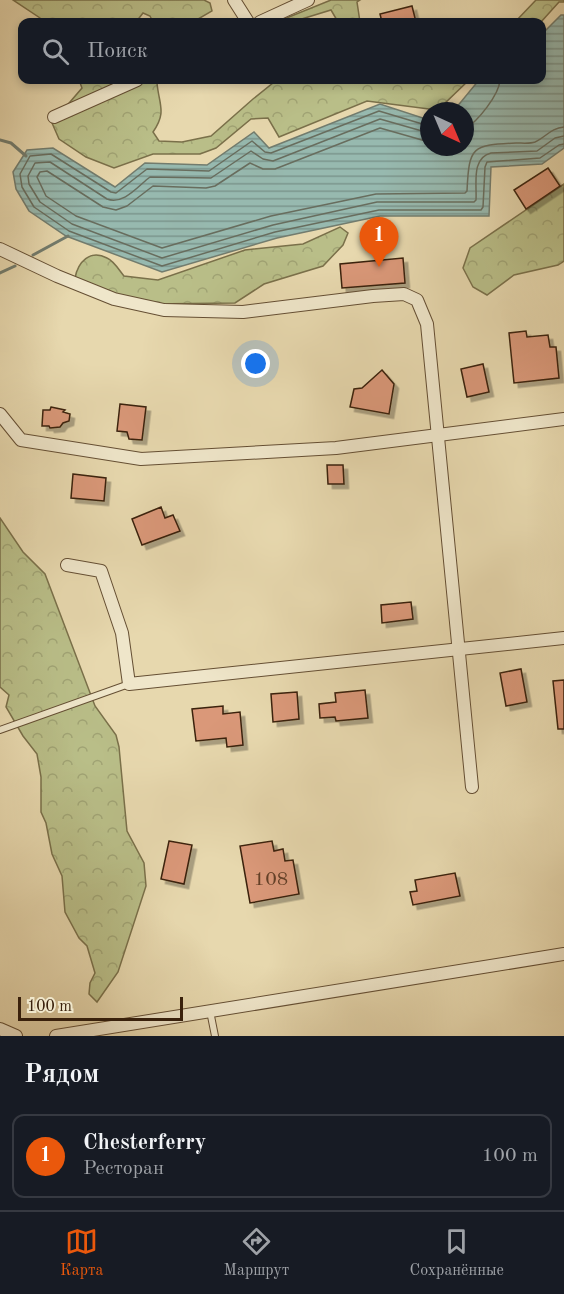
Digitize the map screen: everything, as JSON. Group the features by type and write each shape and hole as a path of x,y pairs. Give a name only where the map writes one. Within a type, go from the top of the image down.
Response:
{"street":[{"path":"234,0 245,18"},
{"path":"269,18 308,0"},
{"path":"54,117 127,84"},
{"path":"0,249 57,276 114,299 164,310 243,312 404,294 417,300 427,324 472,787"},
{"path":"0,414 21,440 141,459 336,447 564,419"},
{"path":"67,565 101,572 122,633 129,684 564,638"},
{"path":"56,1036 564,954"},
{"path":"0,1029 16,1036"}],"lane":[{"path":"0,730 129,684"},
{"path":"210,1011 215,1036"}],"green space":[{"path":"13,0 204,0 210,3 212,11 200,18 151,18 143,13 139,18 40,18"},
{"path":"331,0 360,0 357,2 359,18 336,18 331,10 305,18 286,18"},
{"path":"536,0 564,0 564,2 559,2 545,18 519,18"},
{"path":"80,84 157,84 161,114 153,132 159,141 182,142 211,136 272,84 465,84 446,102 420,102 420,108 367,101 279,137 268,118 251,119 216,148 200,154 153,154 114,168 86,157 59,139 52,123 82,88"},
{"path":"564,184 564,261 558,265 514,275 487,295 473,287 463,268 470,248"},
{"path":"340,227 348,233 343,245 323,266 264,284 235,303 149,304 92,289 75,278 82,262 95,255 110,259 124,276 158,280 245,250 303,244"},
{"path":"0,518 23,552 45,574 95,706 116,735 127,831 144,863 146,886 118,972 97,1002 89,994 90,983 95,973 87,946 79,938 65,912 62,876 52,854 46,823 41,812 41,777 37,754 6,707 9,695 0,687"}],"water":[{"path":"561,15 564,15 564,148 542,164 491,167 489,216 380,216 277,238 162,272 66,236 29,211 16,189 13,172 27,150 53,148 115,187 145,163 207,165 254,132 269,148 380,104 420,117 420,156 474,156 474,102 461,102 476,84 546,84 546,30"}],"building":[{"path":"412,6 415,18 381,18 380,14"},
{"path":"548,168 560,186 526,209 514,190"},
{"path":"403,258 405,283 342,288 340,264"},
{"path":"526,331 527,337 548,335 550,347 556,347 559,378 514,383 509,333"},
{"path":"483,364 489,392 467,397 461,369"},
{"path":"382,370 394,384 389,414 350,407 354,389 362,388"},
{"path":"120,404 146,407 142,440 129,439 127,432 117,431"},
{"path":"51,407 65,410 63,412 70,414 69,421 60,427 42,426 43,410 50,410"},
{"path":"327,465 343,465 344,484 328,484"},
{"path":"73,474 106,478 104,501 71,498"},
{"path":"161,507 165,518 173,515 180,531 142,545 132,519"},
{"path":"411,602 413,619 382,623 381,605"},
{"path":"521,669 527,702 506,706 500,673"},
{"path":"564,680 564,729 558,729 553,681"},
{"path":"365,690 368,718 336,721 335,717 320,718 319,704 336,702 335,693"},
{"path":"297,692 299,719 273,722 271,694"},
{"path":"223,706 223,714 240,712 243,745 227,747 226,738 196,741 192,709"},
{"path":"169,841 192,845 184,884 161,879"},
{"path":"272,841 274,851 283,849 285,861 293,860 299,894 250,903 240,846"},
{"path":"455,873 460,896 413,905 410,892 417,891 415,880"}],"waterway":[{"path":"0,140 11,143 26,156"},
{"path":"33,255 68,236"},
{"path":"0,273 15,266"}],"place":[{"name":"Chesterferry","path":"379,267"}]}
